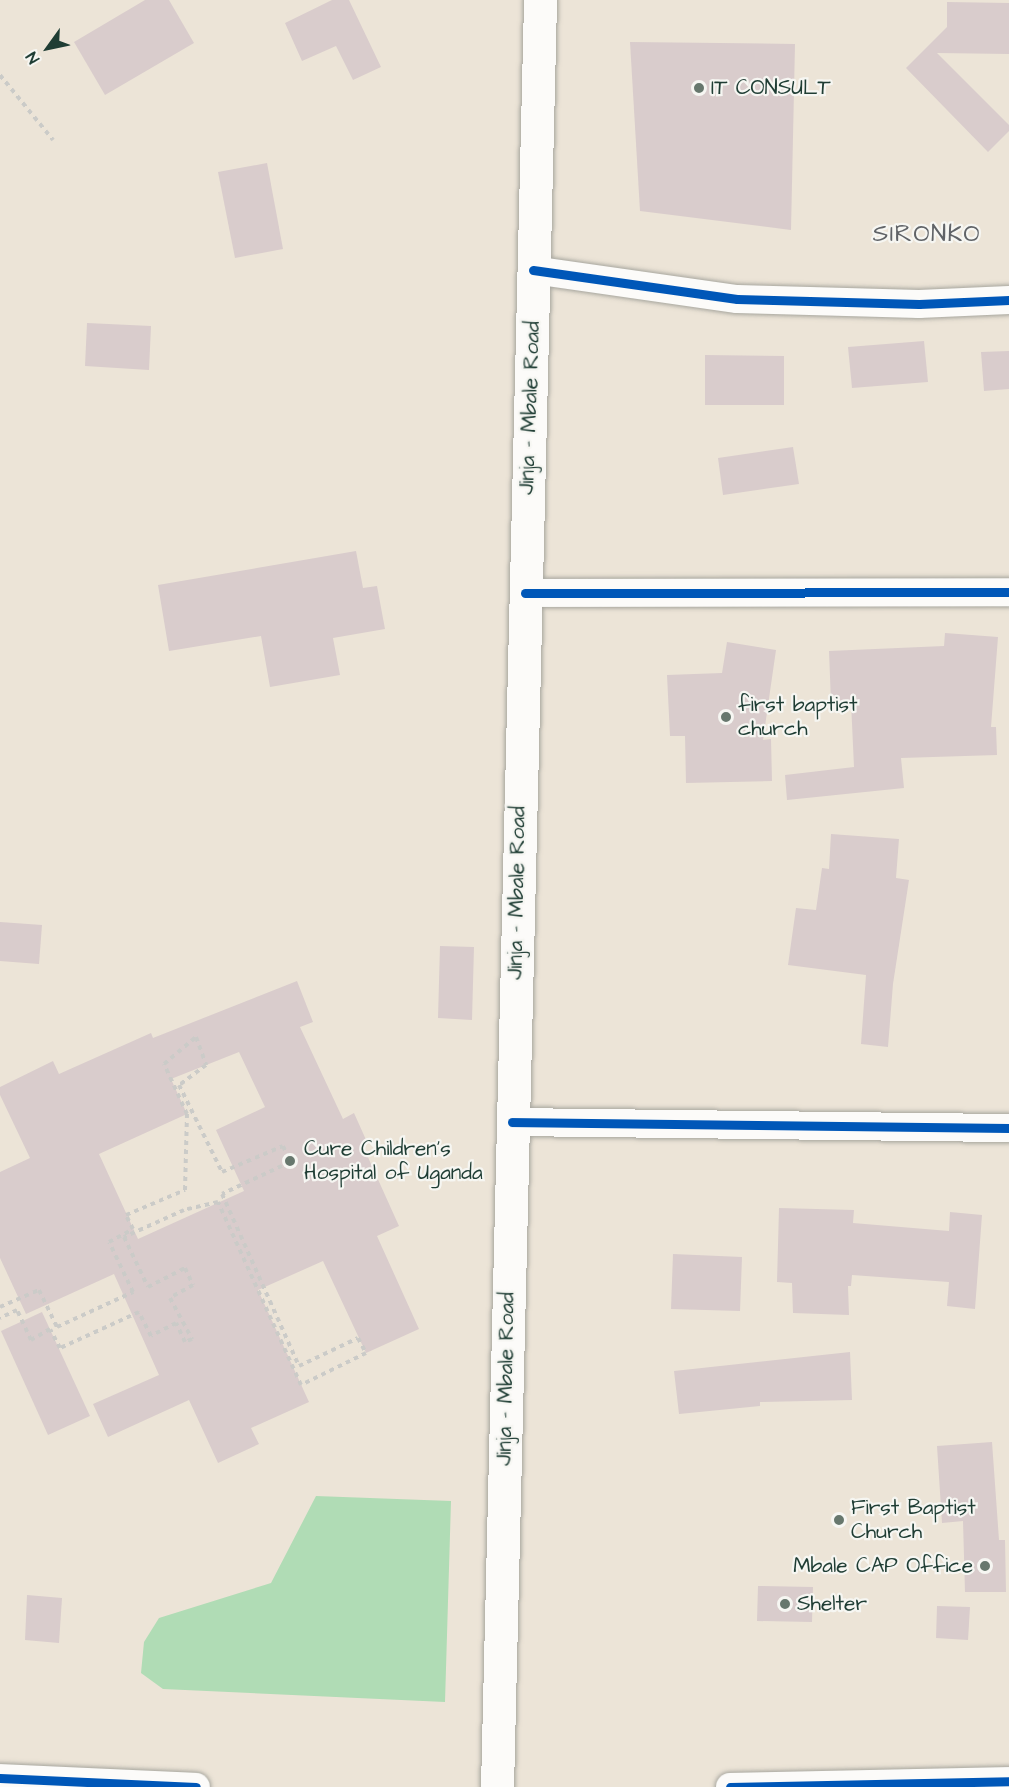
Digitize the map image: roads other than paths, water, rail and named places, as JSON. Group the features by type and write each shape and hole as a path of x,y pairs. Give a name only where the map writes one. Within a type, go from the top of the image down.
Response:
{"main road":[{"name":"Jinja - Mbale Road","path":"497,1787 540,0"}],"street":[{"path":"534,270 737,299 919,304 1009,300"},
{"path":"525,593 1009,592"},
{"path":"512,1122 1009,1128"},
{"path":"0,1778 196,1787"},
{"path":"730,1787 1009,1781"}],"place":[{"name":"IT CONSULT","path":"699,88"},
{"name":"first baptist church","path":"726,717"},
{"name":"Cure Children's Hospital of Uganda","path":"290,1161"},
{"name":"First Baptist Church","path":"839,1520"},
{"name":"Mbale CAP Office","path":"985,1566"},
{"name":"Shelter","path":"785,1604"}],"district":[{"name":"SIRONKO","path":"927,235"}]}
